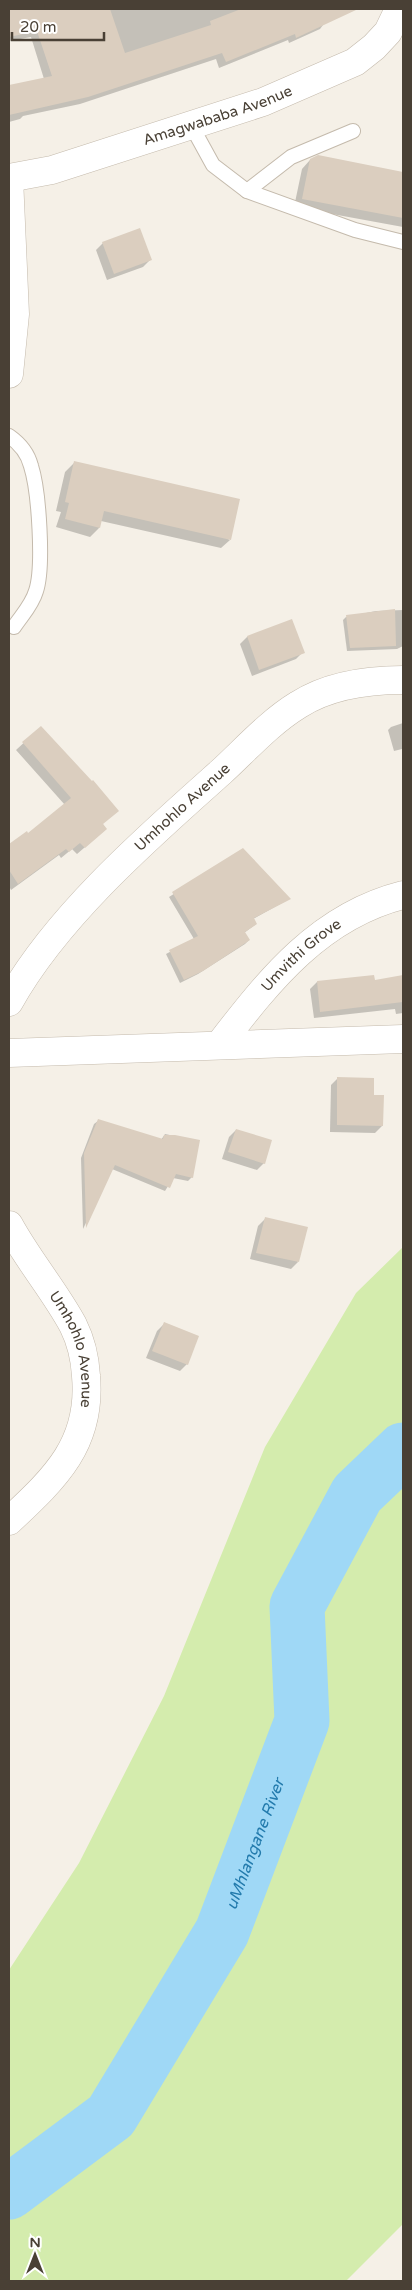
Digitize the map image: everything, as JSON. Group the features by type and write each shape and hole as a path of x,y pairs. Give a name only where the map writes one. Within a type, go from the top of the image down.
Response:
{"street":[{"name":"Amagwababa Avenue","path":"9,178 52,170 263,102 355,62 388,32 399,9"},
{"path":"9,178 15,314 9,374"},
{"name":"Umhohlo Avenue","path":"9,1002 26,973 90,896 189,800 279,719 297,705 328,690 359,683 403,680"},
{"name":"Umvithi Grove","path":"220,1044 269,982 313,940 365,907 403,895"},
{"path":"9,1053 220,1044 403,1039"},
{"name":"Umhohlo Avenue","path":"9,1225 73,1325 81,1344 86,1364 87,1407 77,1442 68,1458 41,1491 9,1521"}],"lane":[{"path":"191,125 213,165 247,191 355,230 403,242"},
{"path":"247,191 291,157 353,131"},
{"path":"9,436 16,440 31,465 36,488 41,564 36,592 30,605 14,627"}],"green space":[{"path":"403,1247 403,2224 346,2281 9,2281 9,1970 79,1863 164,1696 265,1447 356,1293"}],"building":[{"path":"9,9 110,9 125,53 211,25 210,21 241,9 356,10 296,38 295,34 226,62 222,53 88,97 9,115 9,85 52,76 37,31 9,37"},
{"path":"318,155 403,172 403,218 302,199 310,159"},
{"path":"140,228 152,260 114,274 102,242"},
{"path":"74,461 240,499 231,540 104,511 100,528 65,519 69,503 65,502"},
{"path":"395,609 396,646 350,648 346,615"},
{"path":"292,619 305,653 259,670 247,636"},
{"path":"41,726 93,780 119,811 103,824 107,829 85,848 80,843 69,852 66,849 18,884 9,870 9,844 27,831 28,833 71,798 22,742"},
{"path":"243,848 291,899 254,918 257,924 245,932 250,940 203,971 184,980 169,950 198,936 172,892"},
{"path":"374,975 375,980 403,975 403,1002 320,1012 317,981"},
{"path":"337,1077 374,1078 374,1095 384,1095 383,1126 337,1125"},
{"path":"98,1119 163,1139 164,1135 175,1135 200,1140 193,1178 176,1174 170,1188 115,1165 86,1228 84,1153"},
{"path":"236,1129 272,1140 265,1164 228,1152"},
{"path":"265,1217 308,1227 299,1262 256,1253"},
{"path":"164,1322 199,1336 188,1365 152,1351"}],"waterway":[{"name":"uMhlangane River","path":"9,2192 111,2116 222,1932 302,1721 297,1606 357,1494 403,1450"}]}
